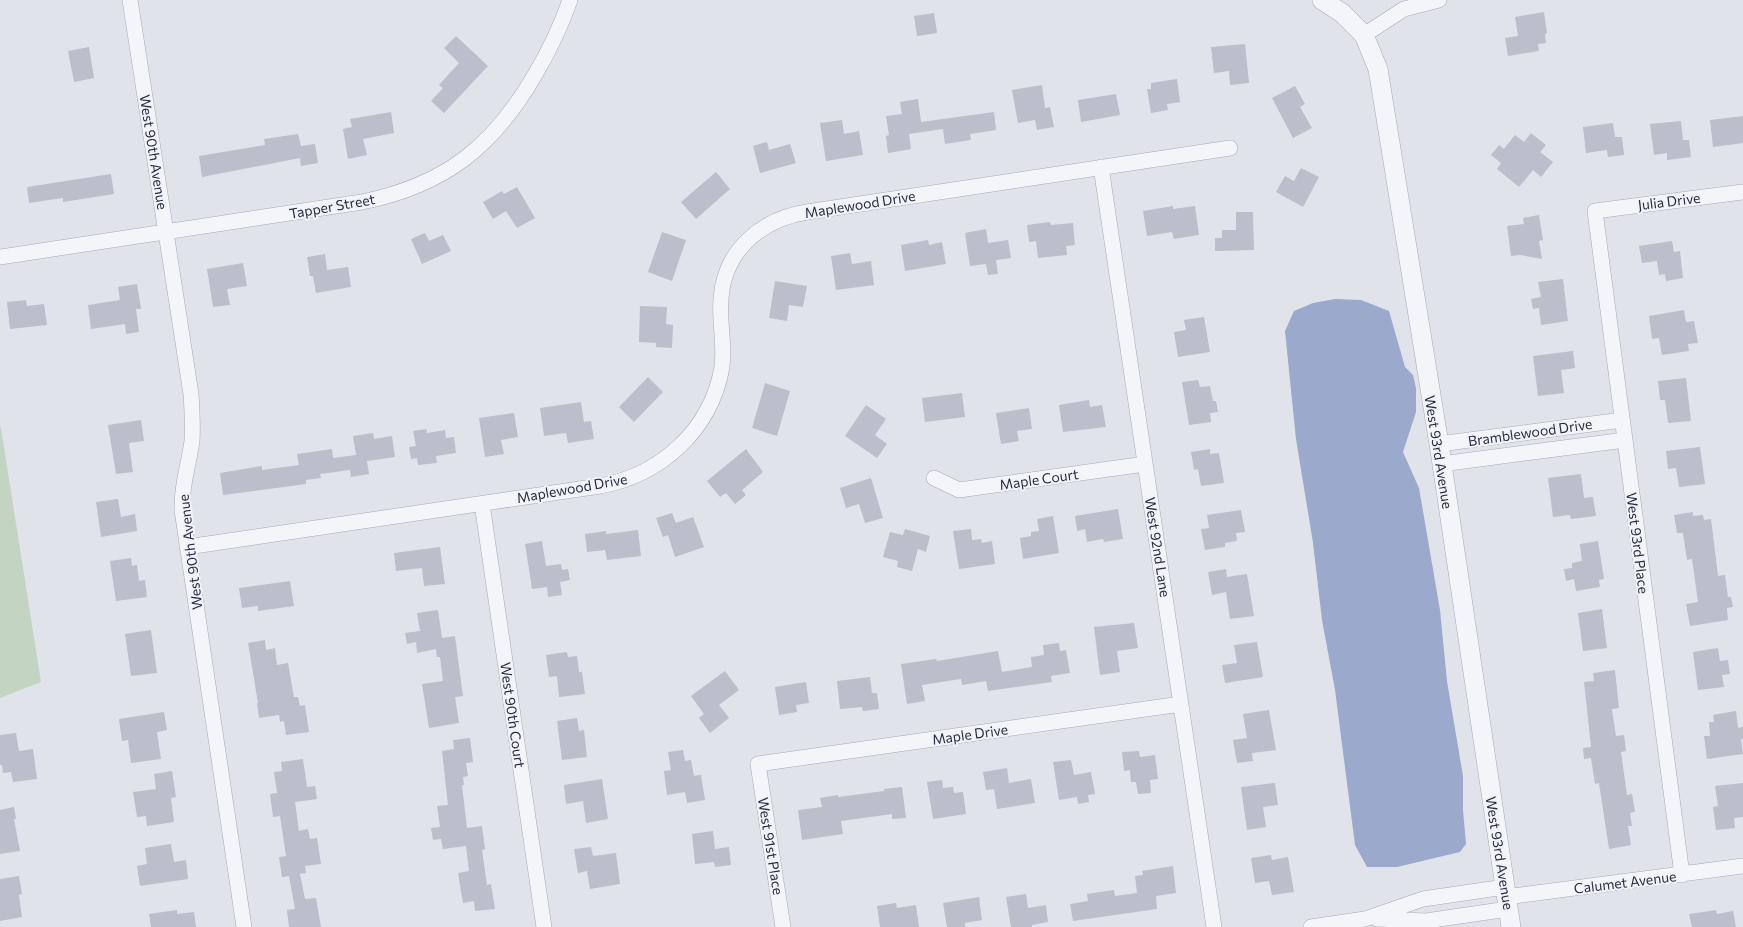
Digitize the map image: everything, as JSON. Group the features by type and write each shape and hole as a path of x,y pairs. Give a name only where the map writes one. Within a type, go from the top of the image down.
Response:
{"street":[{"name":"West 90th Avenue","path":"130,0 192,409 192,440 181,495 187,547 244,927"},
{"name":"Tapper Street","path":"0,257 362,202 400,193 437,178 470,156 491,136 513,110 554,41 570,0"},
{"name":"West 93rd Avenue","path":"1322,0 1342,13 1364,35 1378,69 1439,444 1508,905"},
{"path":"1364,35 1404,9 1439,0"},
{"name":"Maplewood Drive","path":"187,547 600,486 626,480 651,468 680,447 707,411 719,379 723,352 721,298 726,273 741,248 760,229 769,223 793,214 1230,148"},
{"name":"West 92nd Lane","path":"1101,167 1214,927"},
{"name":"Julia Drive","path":"1595,211 1743,192"},
{"name":"West 93rd Place","path":"1595,211 1682,875"},
{"name":"Bramblewood Drive","path":"1439,444 1622,420"},
{"name":"Bramblewood Drive","path":"1441,464 1625,440"},
{"name":"Maple Court","path":"934,478 959,490 1145,464"},
{"name":"West 90th Court","path":"482,504 544,927"},
{"name":"Maple Drive","path":"758,764 1182,704"},
{"name":"West 91st Place","path":"758,764 783,927"},
{"name":"Calumet Avenue","path":"1311,927 1426,921 1508,905 1743,866"},
{"name":"Calumet Avenue","path":"1366,923 1423,900 1508,905"}],"green space":[{"path":"0,428 41,682 0,698"}],"water":[{"path":"1335,299 1361,300 1389,311 1405,367 1413,375 1416,388 1416,412 1403,452 1419,488 1440,610 1447,681 1463,776 1466,844 1460,852 1397,867 1367,867 1355,845 1335,690 1322,620 1313,543 1296,439 1285,331 1294,311 1313,303"}],"building":[{"path":"1544,12 1547,33 1545,34 1546,43 1538,44 1539,51 1508,56 1505,38 1518,36 1515,17"},
{"path":"934,13 937,33 917,36 914,16"},
{"path":"456,36 488,66 444,113 431,101 443,88 439,85 459,63 444,48"},
{"path":"1245,44 1249,83 1230,85 1229,71 1214,73 1211,47"},
{"path":"89,47 94,78 74,82 68,51"},
{"path":"1177,79 1180,102 1167,104 1168,110 1151,113 1147,89 1151,89 1151,83"},
{"path":"1042,85 1045,108 1050,107 1054,127 1037,130 1035,120 1018,123 1012,90"},
{"path":"1295,86 1305,104 1300,107 1312,128 1293,138 1272,98"},
{"path":"1116,94 1120,115 1081,122 1078,100"},
{"path":"918,99 921,122 994,112 996,130 970,134 971,140 945,144 943,129 909,134 911,149 888,153 886,136 889,135 886,116 902,114 900,102"},
{"path":"391,112 394,133 363,139 367,155 348,159 343,129 352,127 350,119"},
{"path":"1743,116 1743,143 1713,147 1710,120"},
{"path":"842,120 844,134 859,131 863,155 826,161 820,123"},
{"path":"1681,121 1683,140 1689,140 1691,157 1667,160 1667,153 1654,155 1650,124"},
{"path":"1613,123 1615,137 1622,137 1624,155 1608,157 1607,150 1586,153 1583,127"},
{"path":"1531,133 1546,145 1540,152 1553,162 1541,177 1533,170 1519,187 1497,169 1501,163 1491,155 1499,145 1504,149 1515,135 1524,142"},
{"path":"298,134 301,146 315,144 318,163 301,166 300,158 202,177 199,156 265,145 264,139"},
{"path":"767,142 769,150 790,144 796,163 760,173 753,146"},
{"path":"1301,168 1319,177 1303,207 1276,192 1285,176 1294,181"},
{"path":"716,172 730,189 696,219 681,202"},
{"path":"111,174 114,194 63,202 63,198 29,203 27,187"},
{"path":"517,187 535,218 517,228 506,211 493,219 483,202 502,191 504,194"},
{"path":"1173,206 1173,209 1195,206 1199,235 1174,239 1172,232 1147,236 1143,211"},
{"path":"1236,212 1253,212 1254,250 1215,251 1215,238 1222,238 1222,230 1236,230"},
{"path":"1539,215 1543,240 1539,241 1542,259 1520,255 1511,256 1507,226 1524,224 1523,218"},
{"path":"1050,222 1051,225 1073,223 1075,245 1066,246 1067,255 1038,258 1036,241 1029,242 1027,225"},
{"path":"986,229 988,243 1008,240 1011,258 996,260 998,274 988,275 986,264 970,266 965,233"},
{"path":"662,232 686,240 672,281 648,272"},
{"path":"425,233 429,241 443,235 451,251 422,264 411,239"},
{"path":"928,240 929,245 942,242 946,264 905,271 901,245"},
{"path":"1672,241 1674,252 1680,251 1683,278 1666,281 1665,274 1659,275 1657,261 1642,263 1639,246"},
{"path":"850,253 852,264 871,261 874,285 836,290 831,256"},
{"path":"325,254 327,270 348,267 351,287 316,293 313,276 310,276 307,257"},
{"path":"243,263 247,286 227,289 230,305 213,307 207,269"},
{"path":"1563,279 1568,321 1541,325 1539,308 1533,309 1531,299 1541,297 1538,282"},
{"path":"775,281 807,286 803,307 789,305 787,321 769,318"},
{"path":"137,284 141,309 136,309 139,332 126,334 125,324 91,329 88,305 120,300 118,287"},
{"path":"26,300 27,306 44,304 47,325 10,329 7,302"},
{"path":"640,306 667,307 666,324 673,325 672,348 656,347 656,343 639,342"},
{"path":"1684,310 1686,322 1694,321 1698,343 1688,344 1689,351 1662,355 1659,338 1652,339 1649,316"},
{"path":"1204,317 1210,352 1178,357 1174,332 1186,330 1184,320"},
{"path":"1573,351 1575,368 1561,370 1564,393 1538,396 1533,356"},
{"path":"648,377 663,392 634,422 619,407"},
{"path":"1686,378 1691,421 1668,423 1665,400 1660,400 1658,381"},
{"path":"1198,380 1200,387 1210,386 1213,401 1216,401 1218,412 1210,413 1211,422 1189,425 1182,382"},
{"path":"765,383 790,391 777,436 752,428"},
{"path":"962,393 965,417 925,422 922,398"},
{"path":"1089,400 1090,407 1102,405 1106,427 1063,432 1059,405"},
{"path":"581,402 584,422 591,421 594,439 568,443 566,433 544,436 540,408"},
{"path":"866,405 886,419 875,435 887,444 877,458 845,436"},
{"path":"1029,408 1032,429 1017,431 1019,441 1001,444 996,413"},
{"path":"514,413 518,437 501,440 504,454 485,457 479,418"},
{"path":"141,420 144,441 129,443 133,472 116,474 108,425"},
{"path":"426,429 427,433 445,430 446,438 454,437 456,453 436,456 437,463 418,465 417,458 411,459 409,447 416,446 413,431"},
{"path":"373,433 374,439 392,436 395,457 367,461 369,474 351,477 350,470 320,474 321,478 306,480 306,484 223,495 220,473 262,466 262,470 299,465 297,454 332,449 333,458 356,455 353,436"},
{"path":"1700,447 1705,484 1679,487 1676,468 1668,469 1666,451"},
{"path":"746,449 763,472 742,490 746,495 735,504 726,493 720,497 707,481"},
{"path":"1210,449 1210,454 1219,453 1224,483 1201,486 1198,469 1194,470 1191,452"},
{"path":"1581,474 1584,498 1593,497 1596,516 1571,519 1570,515 1553,517 1548,478"},
{"path":"871,478 883,518 865,523 859,504 846,508 840,488"},
{"path":"118,499 121,517 135,514 137,531 101,537 96,502"},
{"path":"1118,509 1123,539 1104,542 1103,539 1087,542 1085,529 1077,531 1075,516"},
{"path":"1241,510 1245,532 1236,533 1237,541 1225,543 1225,547 1205,550 1201,529 1209,528 1207,515"},
{"path":"1693,512 1693,516 1703,515 1704,520 1711,519 1718,576 1725,575 1728,597 1731,597 1733,607 1727,608 1728,620 1690,626 1686,604 1698,602 1692,559 1687,560 1683,533 1677,533 1674,515"},
{"path":"672,513 676,523 693,517 704,547 675,557 668,535 663,537 656,518"},
{"path":"1053,516 1059,553 1023,559 1020,538 1031,536 1031,532 1039,531 1037,519"},
{"path":"905,529 930,536 926,552 918,549 912,571 897,567 898,561 883,557 890,532 903,535"},
{"path":"971,529 972,540 981,539 982,543 992,541 995,564 959,569 953,531"},
{"path":"638,530 641,556 607,560 605,550 587,552 585,534 606,531 606,534"},
{"path":"542,541 546,566 561,564 562,570 568,569 570,580 560,582 562,595 548,597 547,587 532,589 525,544"},
{"path":"1598,541 1604,579 1599,580 1600,587 1576,591 1574,579 1566,581 1564,569 1572,568 1572,563 1582,561 1580,544"},
{"path":"440,547 445,584 424,586 422,568 396,571 394,553"},
{"path":"131,558 132,566 137,565 139,581 145,580 147,597 116,601 110,561"},
{"path":"1226,569 1227,577 1247,574 1254,616 1230,619 1226,592 1212,595 1208,572"},
{"path":"290,581 294,606 258,611 258,606 242,608 239,588"},
{"path":"1602,609 1607,648 1583,651 1578,613"},
{"path":"438,610 442,638 455,636 463,696 455,697 459,723 429,728 422,684 443,681 440,657 437,657 436,649 417,653 416,642 407,644 405,633 420,631 417,613"},
{"path":"1134,623 1138,648 1117,651 1120,672 1100,675 1094,627"},
{"path":"151,630 157,673 131,676 125,634"},
{"path":"265,640 266,650 275,648 277,665 288,663 294,697 298,697 300,706 305,705 309,732 286,735 284,721 280,722 279,715 259,718 248,643"},
{"path":"1257,642 1263,677 1225,683 1222,665 1237,663 1234,645"},
{"path":"1059,643 1060,651 1066,650 1070,673 1051,676 1052,682 988,691 986,681 962,685 961,679 922,685 925,701 907,704 901,664 936,659 937,661 998,651 1002,672 1032,667 1031,657 1044,655 1043,645"},
{"path":"1718,648 1720,661 1728,660 1730,674 1722,675 1724,687 1698,690 1693,652"},
{"path":"567,652 568,657 577,656 579,672 582,672 585,694 559,697 557,676 549,677 546,655"},
{"path":"1615,670 1619,708 1612,709 1616,736 1624,735 1626,751 1621,752 1627,795 1632,794 1635,812 1630,813 1632,826 1628,826 1631,845 1609,849 1599,783 1595,784 1591,758 1584,759 1583,748 1591,747 1584,682 1594,681 1593,673"},
{"path":"725,671 739,690 719,705 729,718 710,733 699,718 704,714 691,696"},
{"path":"870,677 872,693 877,693 879,709 863,711 862,707 840,709 837,681"},
{"path":"806,682 809,703 796,705 797,712 779,715 775,687"},
{"path":"1269,710 1276,750 1252,753 1253,761 1237,763 1233,740 1247,738 1243,714"},
{"path":"1736,711 1738,728 1743,727 1743,739 1741,739 1743,754 1707,759 1704,736 1710,736 1709,722 1714,722 1713,715"},
{"path":"164,712 167,730 157,732 161,759 131,763 128,740 122,741 119,719"},
{"path":"577,718 579,731 584,730 587,757 562,760 557,721"},
{"path":"16,733 19,751 33,749 37,779 13,782 11,772 3,773 2,765 0,765 0,735"},
{"path":"470,738 473,762 466,763 468,776 463,777 464,785 462,785 467,828 482,826 485,849 482,850 487,885 491,884 495,909 475,911 474,901 463,903 458,873 469,871 466,846 443,849 441,839 433,840 431,828 440,827 437,806 448,805 442,751 454,749 453,740"},
{"path":"683,750 685,761 691,760 694,776 701,775 705,800 687,803 685,792 667,795 664,771 671,770 668,752"},
{"path":"1139,751 1140,757 1155,755 1158,779 1150,780 1151,793 1138,794 1136,782 1131,782 1130,770 1124,771 1122,752"},
{"path":"303,759 307,787 315,786 317,799 295,802 299,831 308,829 310,839 317,838 321,864 305,866 306,873 300,874 305,899 316,898 321,927 289,927 287,910 295,909 289,876 282,877 279,857 286,856 280,816 273,817 270,794 277,793 274,772 282,771 281,762"},
{"path":"1071,760 1074,775 1091,772 1095,794 1088,795 1089,802 1078,804 1077,797 1059,800 1053,762"},
{"path":"1007,768 1009,783 1031,779 1035,803 997,809 994,789 986,790 983,772"},
{"path":"172,771 176,797 171,798 174,822 147,826 146,816 137,817 133,792 156,789 154,774"},
{"path":"602,779 608,819 586,823 583,801 566,804 564,785"},
{"path":"942,780 943,788 953,787 954,793 963,792 966,814 933,819 927,782"},
{"path":"1275,783 1278,805 1263,807 1266,827 1247,830 1241,787"},
{"path":"1743,783 1743,817 1734,818 1735,828 1716,830 1713,807 1718,806 1715,786"},
{"path":"902,787 906,818 892,819 892,814 841,821 843,834 802,840 798,810 822,807 820,798 884,791 884,789"},
{"path":"14,807 16,819 14,819 20,851 0,854 0,810"},
{"path":"713,831 715,849 729,847 731,865 715,867 714,862 695,864 692,834"},
{"path":"171,844 174,862 186,860 188,879 140,886 137,866 147,864 145,848"},
{"path":"591,847 593,856 616,853 620,884 590,889 587,871 578,873 574,849"},
{"path":"1271,855 1272,860 1288,857 1294,892 1272,895 1269,881 1255,883 1251,858"},
{"path":"1173,866 1176,893 1156,896 1157,909 1073,921 1070,904 1088,901 1087,894 1114,890 1115,896 1137,893 1135,876 1143,875 1142,871"},
{"path":"19,876 22,894 19,895 22,917 0,921 0,879"},
{"path":"1026,894 1028,908 1046,905 1048,922 1032,925 1032,927 1011,927 1006,897"},
{"path":"979,897 982,920 965,923 965,927 947,927 943,903"},
{"path":"896,903 897,908 916,905 919,927 880,927 877,906"},
{"path":"177,910 177,914 194,912 196,927 151,927 149,914"},
{"path":"1716,910 1717,914 1733,911 1736,927 1692,927 1689,914"}]}
